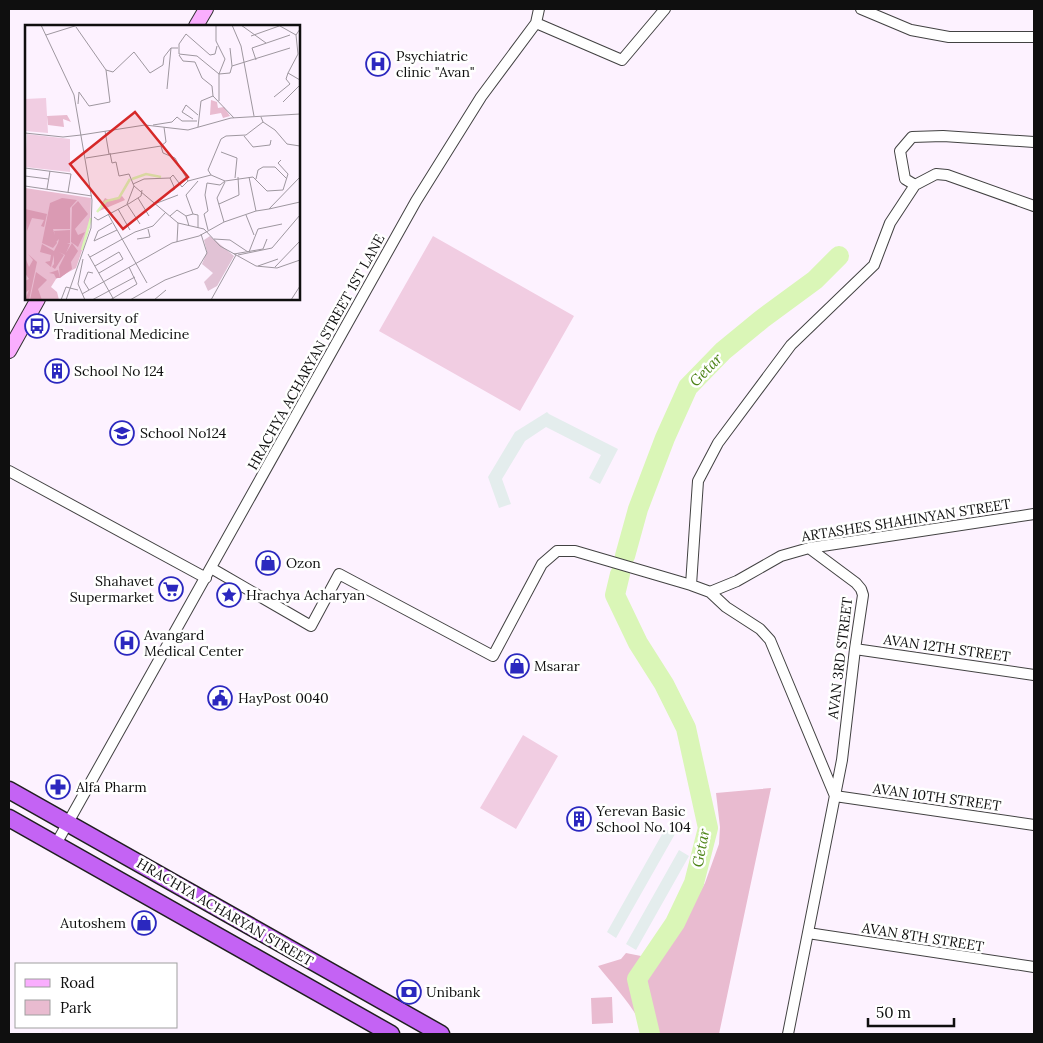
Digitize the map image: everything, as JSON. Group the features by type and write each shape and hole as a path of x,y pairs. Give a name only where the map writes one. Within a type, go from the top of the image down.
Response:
{"highway":[{"name":"HRACHYA ACHARYAN STREET","path":"9,790 441,1034"},
{"name":"HRACHYA ACHARYAN STREET","path":"9,818 391,1034"}],"main road":[{"path":"197,25 206,9"},
{"path":"9,351 37,300"}],"street":[{"path":"539,9 536,24 622,60 665,9"},
{"path":"861,9 910,30 949,37 1034,37"},
{"name":"HRACHYA ACHARYAN STREET 1ST LANE","path":"56,844 416,201 481,98 536,24"},
{"path":"914,185 905,179 900,151 912,137 943,136 1034,142"},
{"path":"691,584 698,481 718,443 791,345 874,265 890,223 914,185 936,174 947,175 1034,206"},
{"path":"9,471 206,578"},
{"name":"ARTASHES SHAHINYAN STREET","path":"710,592 737,581 781,556 809,548 1034,514"},
{"name":"AVAN 3RD STREET","path":"788,1034 842,760 862,601 862,589 809,548"},
{"path":"211,568 311,626 339,574 493,656 542,564 557,552 575,552 691,584 710,592"},
{"name":"AVAN 3RD STREET","path":"710,592 726,607 760,629 770,640 835,796"},
{"name":"AVAN 12TH STREET","path":"855,649 1034,675"},
{"name":"AVAN 10TH STREET","path":"835,796 1034,825"},
{"name":"AVAN 8TH STREET","path":"808,933 1034,967"}],"shaded area":[{"path":"433,236 574,316 520,411 379,331"},
{"path":"547,412 618,449 600,484 589,478 601,455 546,427 525,441 502,479 511,504 499,508 488,477 515,432"},
{"path":"523,735 558,756 516,829 480,808"},
{"path":"665,829 675,834 616,938 607,932"},
{"path":"679,850 689,856 636,950 626,944"}],"green space":[{"path":"224,586 239,594 235,603 219,595"},
{"path":"771,788 719,1034 645,1034 631,1008 598,966 621,959 626,953 656,959 679,931 705,883 719,844 720,827 716,793"},
{"path":"612,997 613,1023 592,1024 591,998"}],"waterway":[{"name":"Getar","path":"625,556 638,509 665,438 688,387 723,351 762,319 815,280 839,256"},
{"name":"Getar","path":"620,574 615,595 638,643 664,684 686,728 708,828 694,883 675,923 637,979 650,1034"}],"place":[{"name":"Psychiatric clinic \"Avan\"","path":"378,64"},
{"name":"University of Traditional Medicine","path":"37,326"},
{"name":"School No 124","path":"57,371"},
{"name":"School No124","path":"122,433"},
{"name":"Ozon","path":"268,563"},
{"name":"Shahavet Supermarket","path":"171,589"},
{"name":"Hrachya Acharyan","path":"229,595"},
{"name":"Avangard Medical Center","path":"127,643"},
{"name":"Msarar","path":"517,666"},
{"name":"HayPost 0040","path":"220,698"},
{"name":"Alfa Pharm","path":"58,787"},
{"name":"Yerevan Basic School No. 104","path":"579,819"},
{"name":"Autoshem","path":"144,923"},
{"name":"Unibank","path":"409,992"}]}
